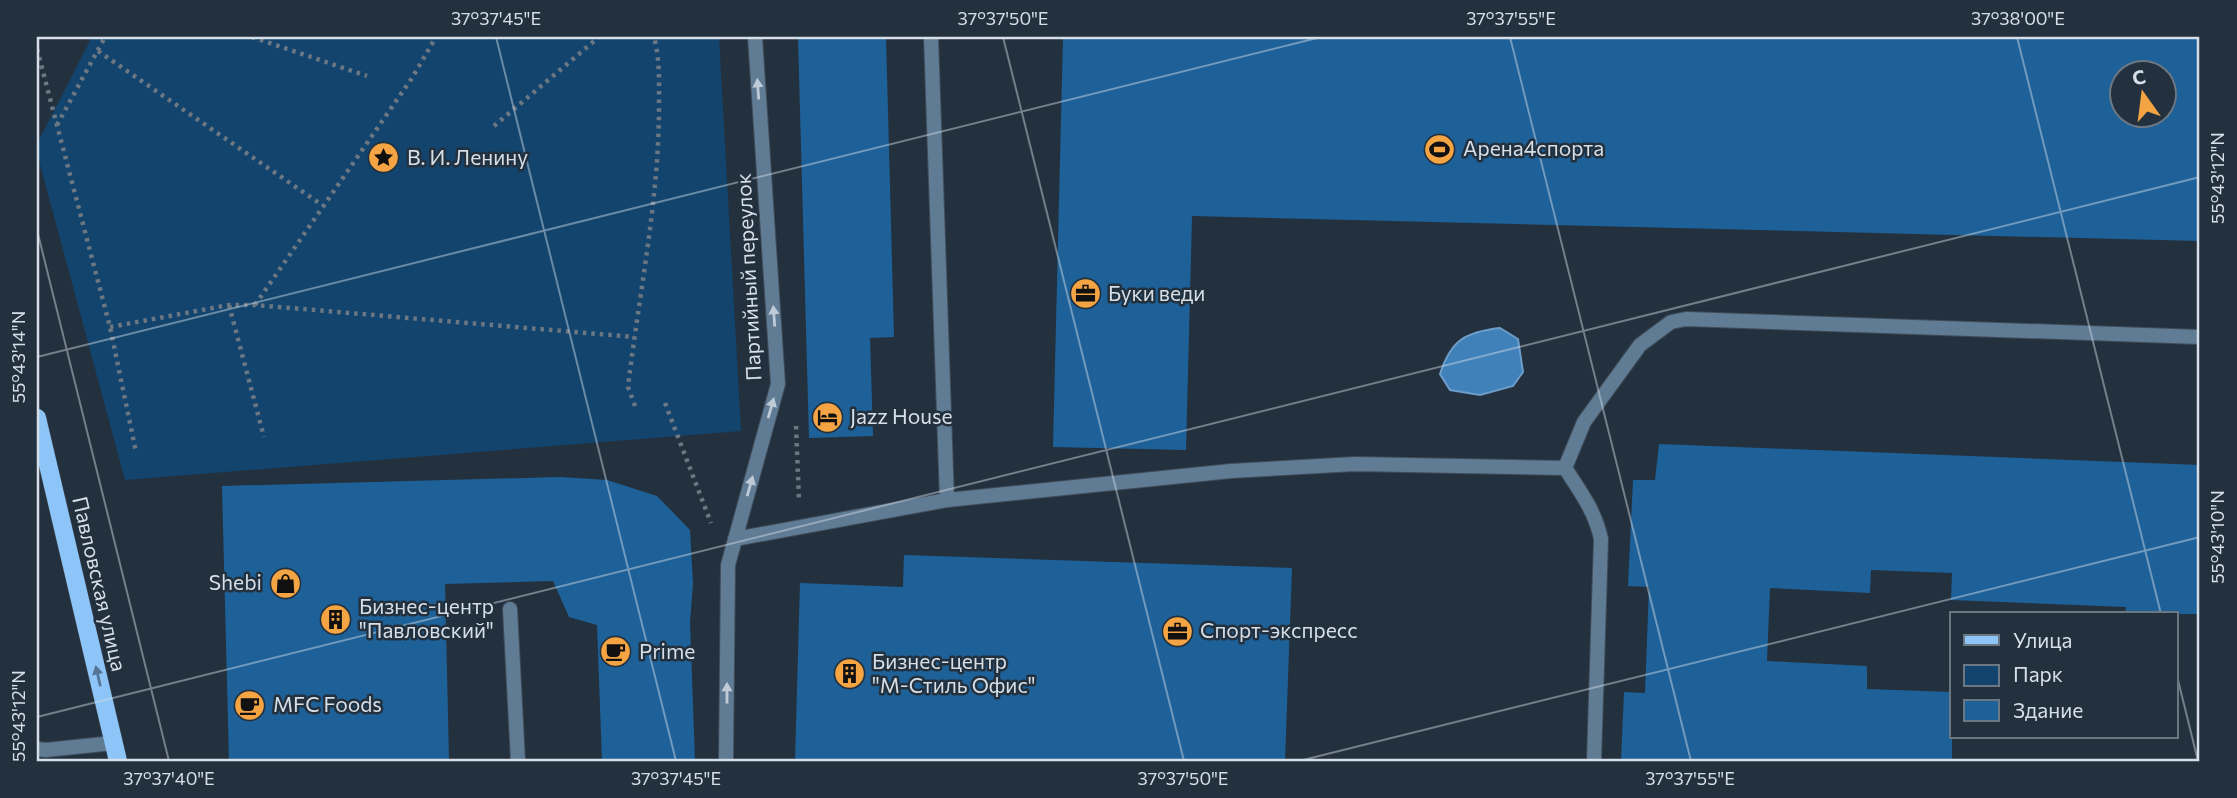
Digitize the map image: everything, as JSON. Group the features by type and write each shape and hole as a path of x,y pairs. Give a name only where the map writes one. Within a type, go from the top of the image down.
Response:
{"main road":[{"name":"Павловская улица","path":"37,418 118,761"}],"street":[{"name":"Партийный переулок","path":"726,761 728,565 778,384 755,37"},
{"path":"931,37 947,500"},
{"path":"1565,467 1584,422 1640,345 1671,322 1686,319 2200,337"},
{"path":"735,539 947,500 1231,471 1341,465 1565,467"},
{"path":"1565,467 1591,508 1598,522 1601,539 1594,761"},
{"path":"510,609 518,761"},
{"path":"37,749 113,743"}],"path":[{"path":"57,126 105,37"},
{"path":"252,37 367,76"},
{"path":"254,305 412,78 436,37"},
{"path":"494,126 599,37"},
{"path":"635,406 628,387 659,139 659,55 654,37"},
{"path":"37,49 110,327 136,452"},
{"path":"98,51 322,205"},
{"path":"110,327 229,305 254,305 634,337"},
{"path":"229,305 264,437"},
{"path":"665,403 728,565"}],"green space":[{"path":"92,37 719,37 741,431 125,480 37,153 37,144"}],"shaded area":[{"path":"1500,328 1518,339 1523,372 1513,386 1480,395 1450,390 1440,374 1449,353 1469,335"}],"building":[{"path":"798,37 886,37 894,337 870,338 873,436 809,438"},
{"path":"1063,37 2200,37 2200,241 1192,216 1186,450 1053,447"},
{"path":"1659,444 2200,465 2200,614 2125,612 2126,607 1951,600 1952,573 1871,570 1870,593 1770,588 1767,661 1867,666 1867,689 1950,692 1952,761 1621,761 1624,692 1645,693 1649,587 1628,586 1633,480 1655,480"},
{"name":"Бизнес-центр \"Павловский\"","path":"560,477 607,480 657,496 690,530 695,761 602,761 597,625 569,617 553,581 445,584 449,761 229,761 222,486"},
{"path":"904,555 1292,568 1285,761 795,761 800,583 903,587"}],"place":[{"name":"Арена4спорта","path":"1440,149"},
{"name":"В. И. Ленину","path":"384,158"},
{"name":"Буки веди","path":"1085,294"},
{"name":"Jazz House","path":"827,417"},
{"name":"Shebi","path":"285,583"},
{"name":"Бизнес-центр \"Павловский\"","path":"336,619"},
{"name":"Спорт-экспресс","path":"1177,631"},
{"name":"Prime","path":"616,652"},
{"name":"Бизнес-центр \"М-Стиль Офис\"","path":"849,674"},
{"name":"MFC Foods","path":"250,705"}]}
